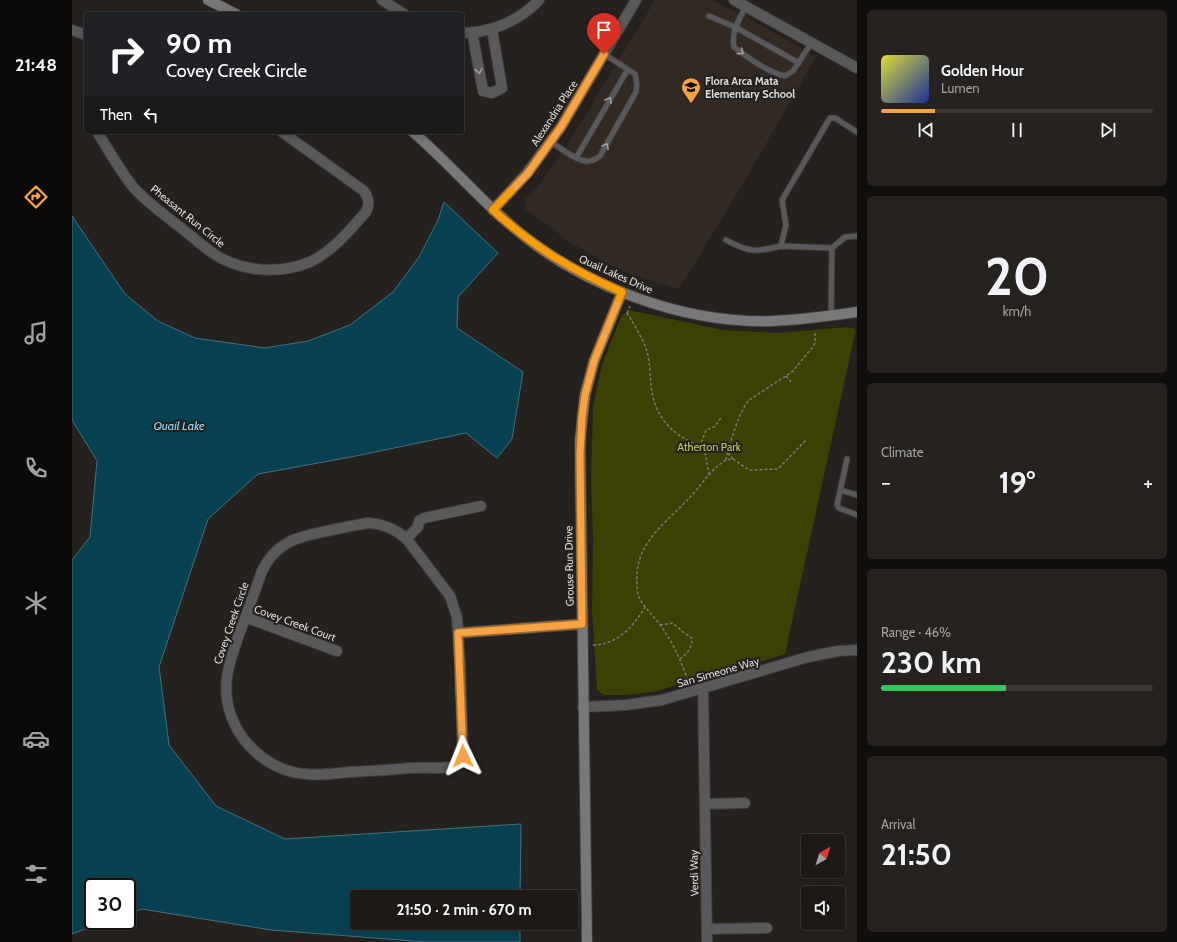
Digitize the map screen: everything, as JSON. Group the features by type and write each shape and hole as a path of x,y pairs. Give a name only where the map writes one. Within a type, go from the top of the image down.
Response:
{"street":[{"path":"208,0 232,12"},
{"path":"382,0 401,12"},
{"path":"492,29 502,88 492,93 483,91 467,32 492,29 508,23 526,12 539,0"},
{"name":"Alexandria Place","path":"493,210 528,173 551,142 636,0"},
{"path":"734,0 857,68"},
{"path":"72,30 84,34"},
{"name":"Pheasant Run Circle","path":"98,134 134,187 154,206 210,251 228,262 258,270 276,270 299,266 322,255 337,244 369,207 369,201 364,191 285,134"},
{"name":"Quail Lakes Drive","path":"415,134 462,177 493,210 524,236 560,262 592,279 622,292 655,304 693,314 737,320 772,321 832,316 857,312"},
{"name":"Grouse Run Drive","path":"587,942 580,454 585,395 594,361 622,292"},
{"path":"406,539 418,527 419,521 424,518 481,506"},
{"name":"Covey Creek Circle","path":"369,523 385,526 398,532 406,539 450,596 457,617 463,756 455,766 450,767 423,767 313,774 288,770 267,761 250,747 235,725 227,703 226,680 229,661 266,563 276,550 291,540 312,534 369,523"},
{"name":"Covey Creek Court","path":"245,617 337,651"},
{"path":"458,633 582,624"},
{"name":"San Simeone Way","path":"583,707 640,704 662,700 808,657 838,651 857,650"},
{"name":"Verdi Way","path":"703,688 707,942"},
{"path":"705,804 745,803"},
{"path":"707,929 766,928"}],"lane":[{"path":"746,6 735,27 732,39 734,47 745,56 778,74 785,76 799,63 812,42"},
{"path":"709,16 735,27 799,63"},
{"path":"551,142 576,158 585,161 600,156 636,92 637,84 635,74 628,68 604,54"},
{"path":"576,158 628,68"},
{"path":"781,246 786,226 782,200 830,118 835,118 857,132"},
{"path":"726,240 742,249 760,251 781,246 832,248 845,237 857,236"},
{"path":"832,248 832,316"},
{"path":"847,459 836,506 857,515"},
{"path":"840,490 857,495"}],"path":[{"path":"627,313 646,349 654,402 669,428 678,435 700,446 705,452 709,475"},
{"path":"726,460 738,422 749,400 792,372 815,343 815,332"},
{"path":"786,376 790,382"},
{"path":"700,446 706,430 714,427 721,418"},
{"path":"728,453 733,459 748,470 778,469 806,440"},
{"path":"688,680 680,658 668,636 645,607 638,595 636,571 639,558 649,541 664,523 691,496 716,466 726,460 733,459"},
{"path":"582,645 599,645 612,642 626,632 638,619 645,607"},
{"path":"660,625 674,623 692,638 690,649 680,658"}],"shaded area":[{"name":"Flora Arca Mata Elementary School","path":"655,0 711,0 750,19 816,57 737,194 679,289 629,274 599,259 567,240 529,211 525,210 525,196 530,196 564,151"}],"green space":[{"name":"Atherton Park","path":"629,310 723,330 779,333 847,327 856,329 785,654 658,691 627,695 604,695 597,690 592,611 593,540 591,478 593,406 602,364 622,315"}],"water":[{"name":"Quail Lake","path":"444,202 498,253 458,297 457,328 523,372 512,439 497,458 466,433 351,457 258,474 208,519 159,667 169,745 216,806 285,839 521,824 520,890 350,890 350,930 520,930 520,942 426,942 271,930 142,909 136,911 136,878 84,878 84,930 72,934 72,560 90,537 97,461 72,420 72,216 125,294 158,321 195,338 265,348 308,341 350,325 393,292 419,257 438,220"}],"slow traffic":[{"path":"511,191 493,210 529,240 560,262 592,279 622,292 619,299"}],"place":[{"name":"Flora Arca Mata Elementary School","path":"691,104"}],"route":[{"path":"463,756 458,633 582,624 580,454 582,417 585,395 594,361 622,292 592,279 560,262 529,240 493,210 528,173 561,127 604,54"}]}
